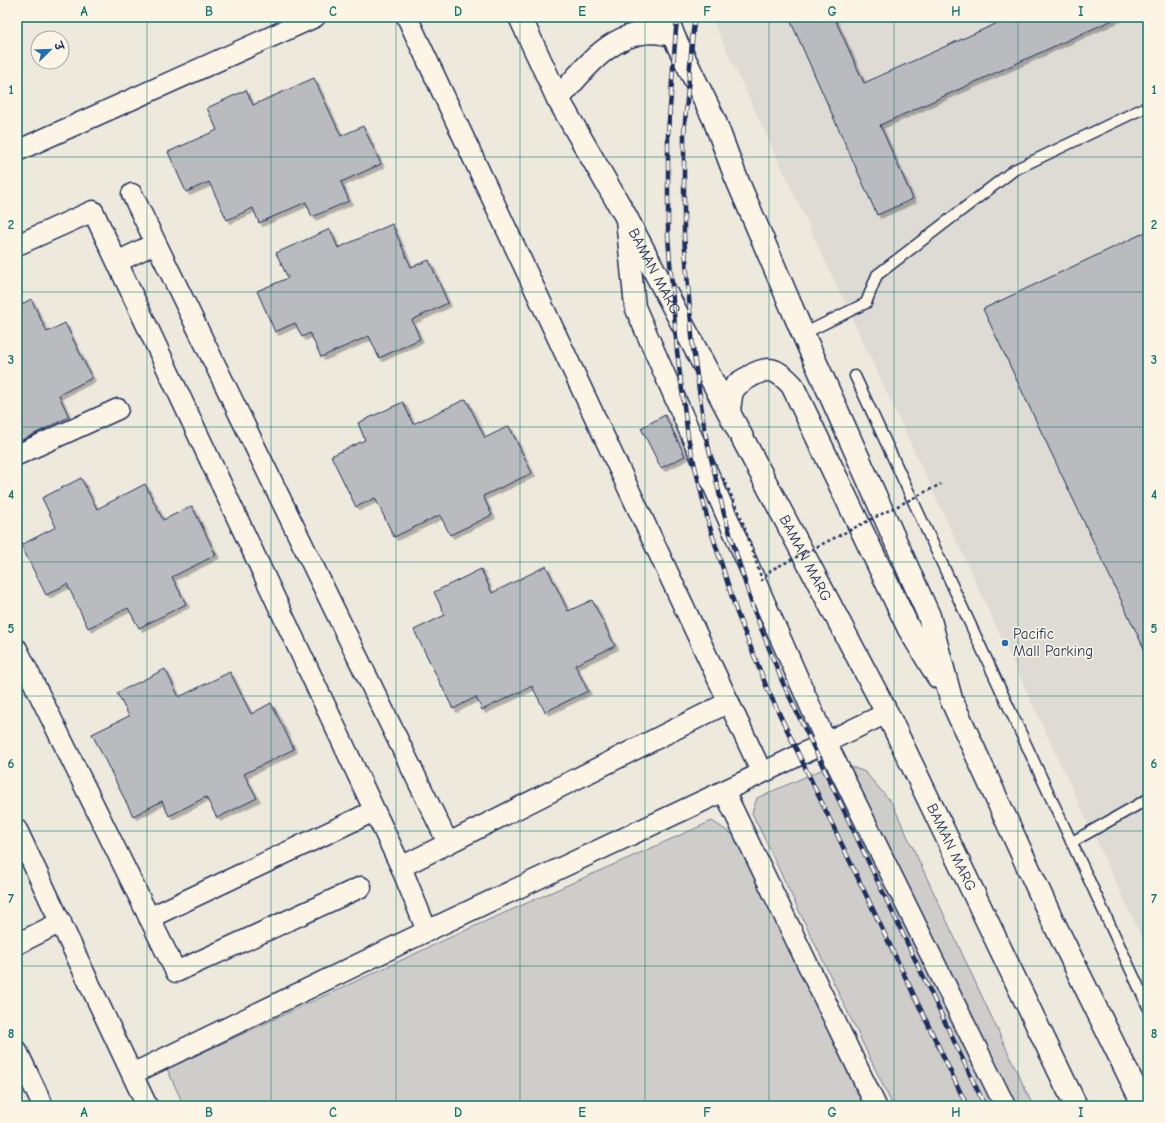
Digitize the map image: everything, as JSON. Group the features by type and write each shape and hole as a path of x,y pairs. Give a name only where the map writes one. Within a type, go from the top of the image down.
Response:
{"main road":[{"name":"BAMAN MARG","path":"520,17 558,99 625,215 887,713 1076,1106"},
{"path":"558,99 598,54 617,42 637,34 652,32 670,26 714,119 735,175 803,334 929,616 951,699"},
{"path":"729,412 732,392 738,383 758,372 769,370 782,374 792,385 909,629 951,699 1049,913 1144,1106"}],"street":[{"path":"17,151 315,17"},
{"path":"408,17 762,773"},
{"path":"132,194 448,843"},
{"path":"17,245 93,211 400,867 427,931"},
{"path":"625,215 636,307 826,742 1005,1106"},
{"path":"117,262 156,244"},
{"path":"17,455 118,409"},
{"path":"17,649 176,972 361,886"},
{"path":"400,867 729,702"},
{"path":"132,1074 427,931 887,713"},
{"path":"724,791 876,1106"},
{"path":"149,918 374,811"},
{"path":"17,830 147,1106"},
{"path":"17,944 60,922"},
{"path":"17,1051 43,1106"}],"lane":[{"path":"803,334 866,303 877,275 1014,170 1148,106"},
{"path":"856,376 1148,1007"},
{"path":"1072,842 1148,799"}],"path":[{"path":"723,478 740,514 762,580 771,570 941,484"}],"shaded area":[{"path":"711,17 1148,17 1148,951"},
{"path":"839,762 865,772 892,803 1033,1106 893,1106 752,813 757,798"},
{"path":"712,821 744,842 870,1106 184,1106 167,1069 466,930"}],"building":[{"path":"802,17 834,17 864,83 1011,17 1119,17 880,125 913,199 877,215 791,22"},
{"path":"314,78 341,136 363,126 381,164 341,182 349,201 312,217 306,202 259,223 253,208 227,220 209,182 186,192 168,152 217,130 207,108 246,90 253,105"},
{"path":"392,224 411,267 429,260 448,303 412,320 420,339 379,358 369,336 321,357 310,333 302,337 295,323 275,332 257,291 288,278 276,253 330,229 338,248"},
{"path":"1148,231 1148,657 983,309"},
{"path":"31,299 47,332 65,323 92,378 59,395 69,417 18,442 17,307"},
{"path":"466,399 485,438 509,426 532,473 483,496 492,515 450,535 440,515 394,537 375,498 356,507 331,456 365,440 358,423 403,402 413,424"},
{"path":"665,415 685,456 661,468 641,428"},
{"path":"81,478 97,509 145,484 163,520 192,506 216,555 172,577 186,604 139,628 128,608 88,628 67,584 46,595 21,545 56,527 42,498"},
{"path":"546,566 568,611 592,600 615,646 575,665 588,691 545,712 532,686 482,710 476,697 453,709 414,630 445,615 434,592 481,569 492,593"},
{"path":"165,669 179,697 230,672 251,714 271,703 294,749 244,774 257,798 217,818 206,797 169,816 162,801 133,816 92,734 129,716 117,693"}],"railway":[{"path":"678,17 668,134 668,236 677,351 688,437 708,521 737,613 767,688 967,1106"},
{"path":"695,17 684,134 684,236 693,348 705,432 724,514 753,608 782,681 985,1106"}],"place":[{"name":"Pacific Mall Parking","path":"1005,643"}]}
